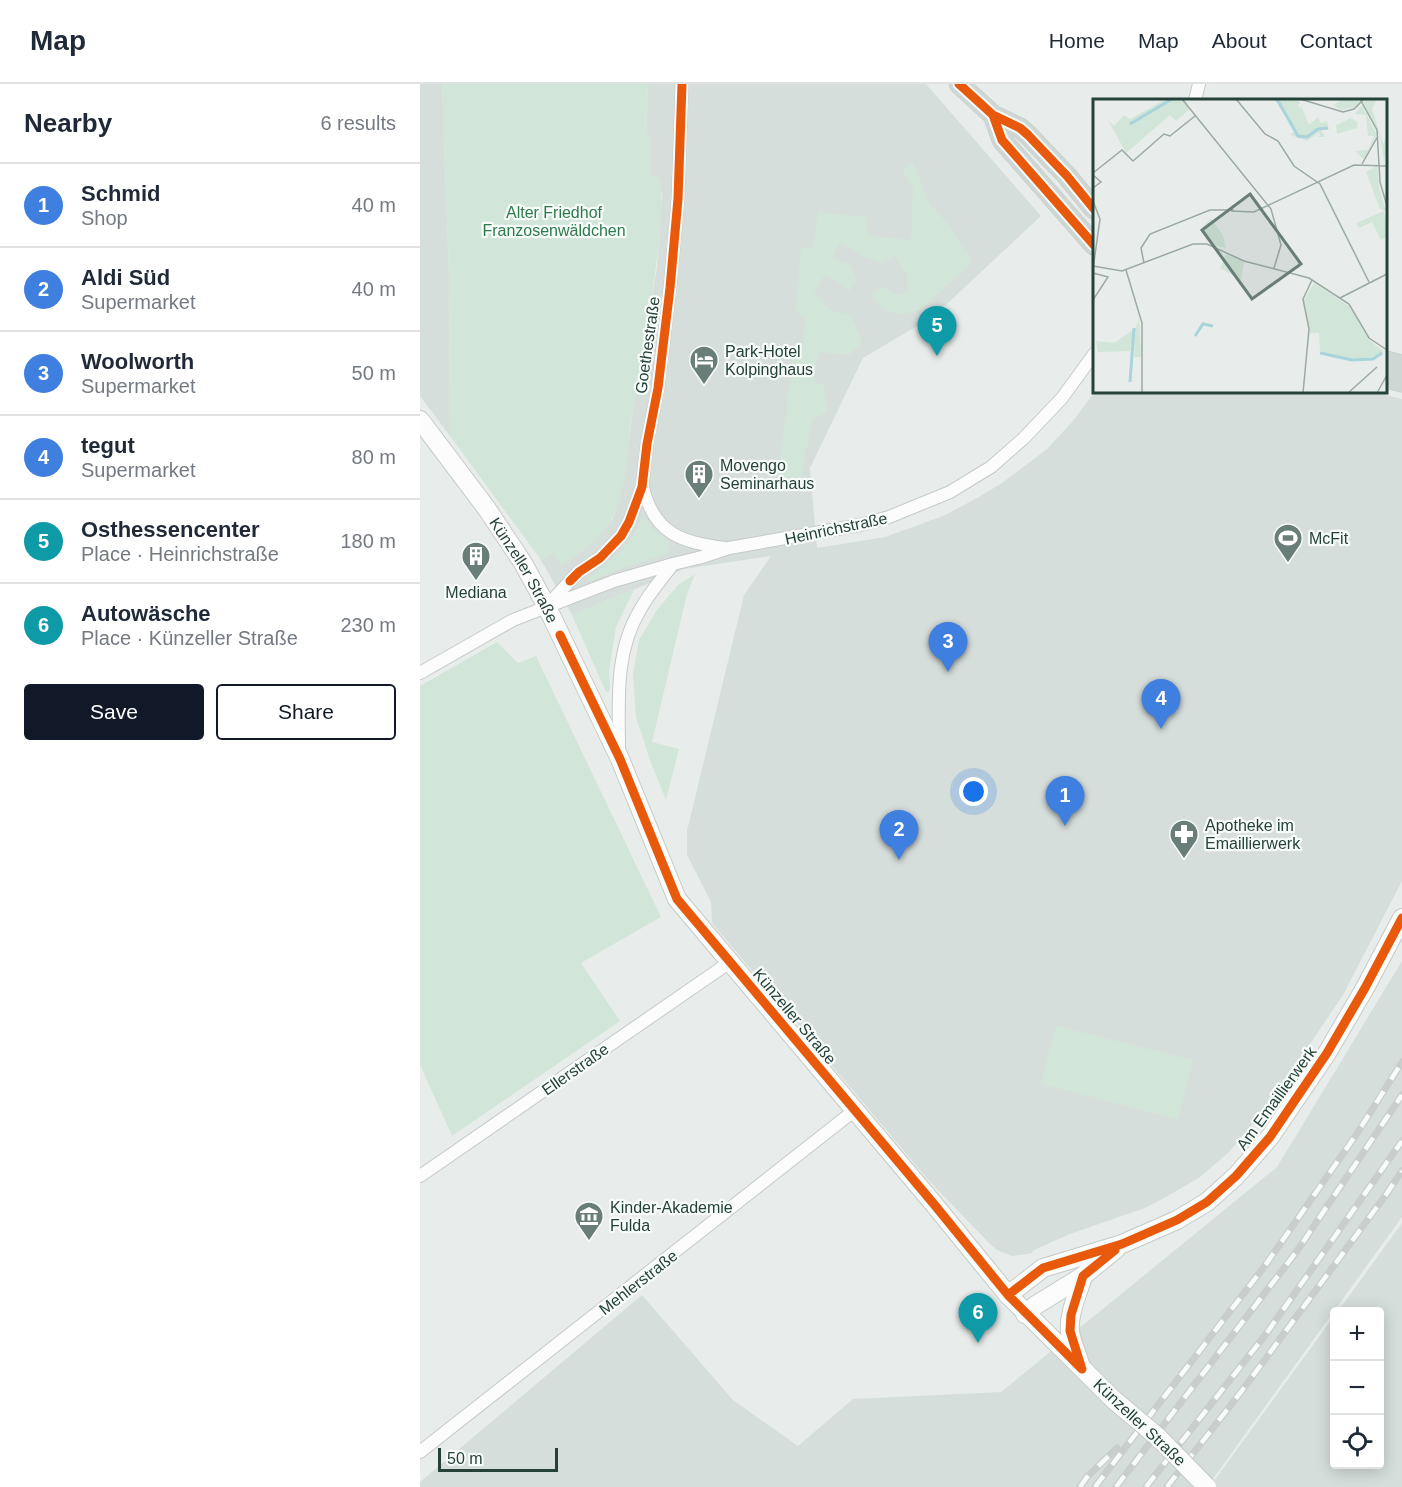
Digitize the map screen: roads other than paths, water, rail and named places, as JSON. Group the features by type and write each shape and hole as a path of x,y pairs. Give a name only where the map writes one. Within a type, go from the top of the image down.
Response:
{"main road":[{"path":"959,84 993,115 1020,128 1028,135 1093,207"},
{"path":"993,115 1002,140 1093,243"},
{"path":"1387,361 1402,365"},
{"path":"1387,378 1402,382"},
{"name":"Künzeller Straße","path":"420,420 487,509 523,563 547,607 620,759 677,899 1025,1314 1114,1400 1158,1437 1207,1487"},
{"name":"Am Emaillierwerk","path":"1008,1295 1043,1268 1122,1244 1158,1230 1207,1202 1236,1176 1283,1118 1327,1053 1402,918"},
{"name":"Am Emaillierwerk","path":"1025,1314 1083,1276 1122,1244"},
{"path":"1082,1369 1071,1339 1070,1326 1071,1315 1083,1276"}],"street":[{"name":"Goethestraße","path":"547,607 579,572 600,558 621,536 629,522 642,487 670,288 678,199 682,84"},
{"path":"1196,99 1199,84"},
{"name":"Heinrichstraße","path":"420,673 513,620 614,582 729,548 860,525 889,517 950,492 991,467 1024,438 1062,398 1092,359"},
{"name":"Goethestraße","path":"642,487 646,501 654,515 670,533 701,544 729,548"},
{"path":"620,759 619,681 626,642 639,610 673,564"},
{"name":"Ellerstraße","path":"420,1176 730,962"},
{"name":"Mehlerstraße","path":"420,1452 855,1110"}],"railway":[{"path":"1095,1487 1264,1267 1356,1135 1402,1062"},
{"path":"1116,1487 1297,1251 1402,1095"},
{"path":"1146,1487 1266,1334 1402,1141"},
{"path":"1167,1487 1241,1392 1402,1171"},
{"path":"1080,1487 1087,1477 1117,1448"}],"place":[{"name":"Osthessencenter","path":"937,356"},
{"name":"Park-Hotel Kolpinghaus","path":"704,386"},
{"name":"Movengo Seminarhaus","path":"699,500"},
{"name":"McFit","path":"1288,564"},
{"name":"Mediana","path":"476,582"},
{"name":"Woolworth","path":"948,672"},
{"name":"tegut","path":"1161,729"},
{"name":"Schmid","path":"1065,826"},
{"name":"Aldi Süd","path":"899,860"},
{"name":"Apotheke im Emaillierwerk","path":"1184,860"},
{"name":"Kinder-Akademie Fulda","path":"589,1242"},
{"name":"Autowäsche","path":"978,1343"}],"park label":[{"name":"Alter Friedhof Franzosenwäldchen","path":"554,221"}]}
